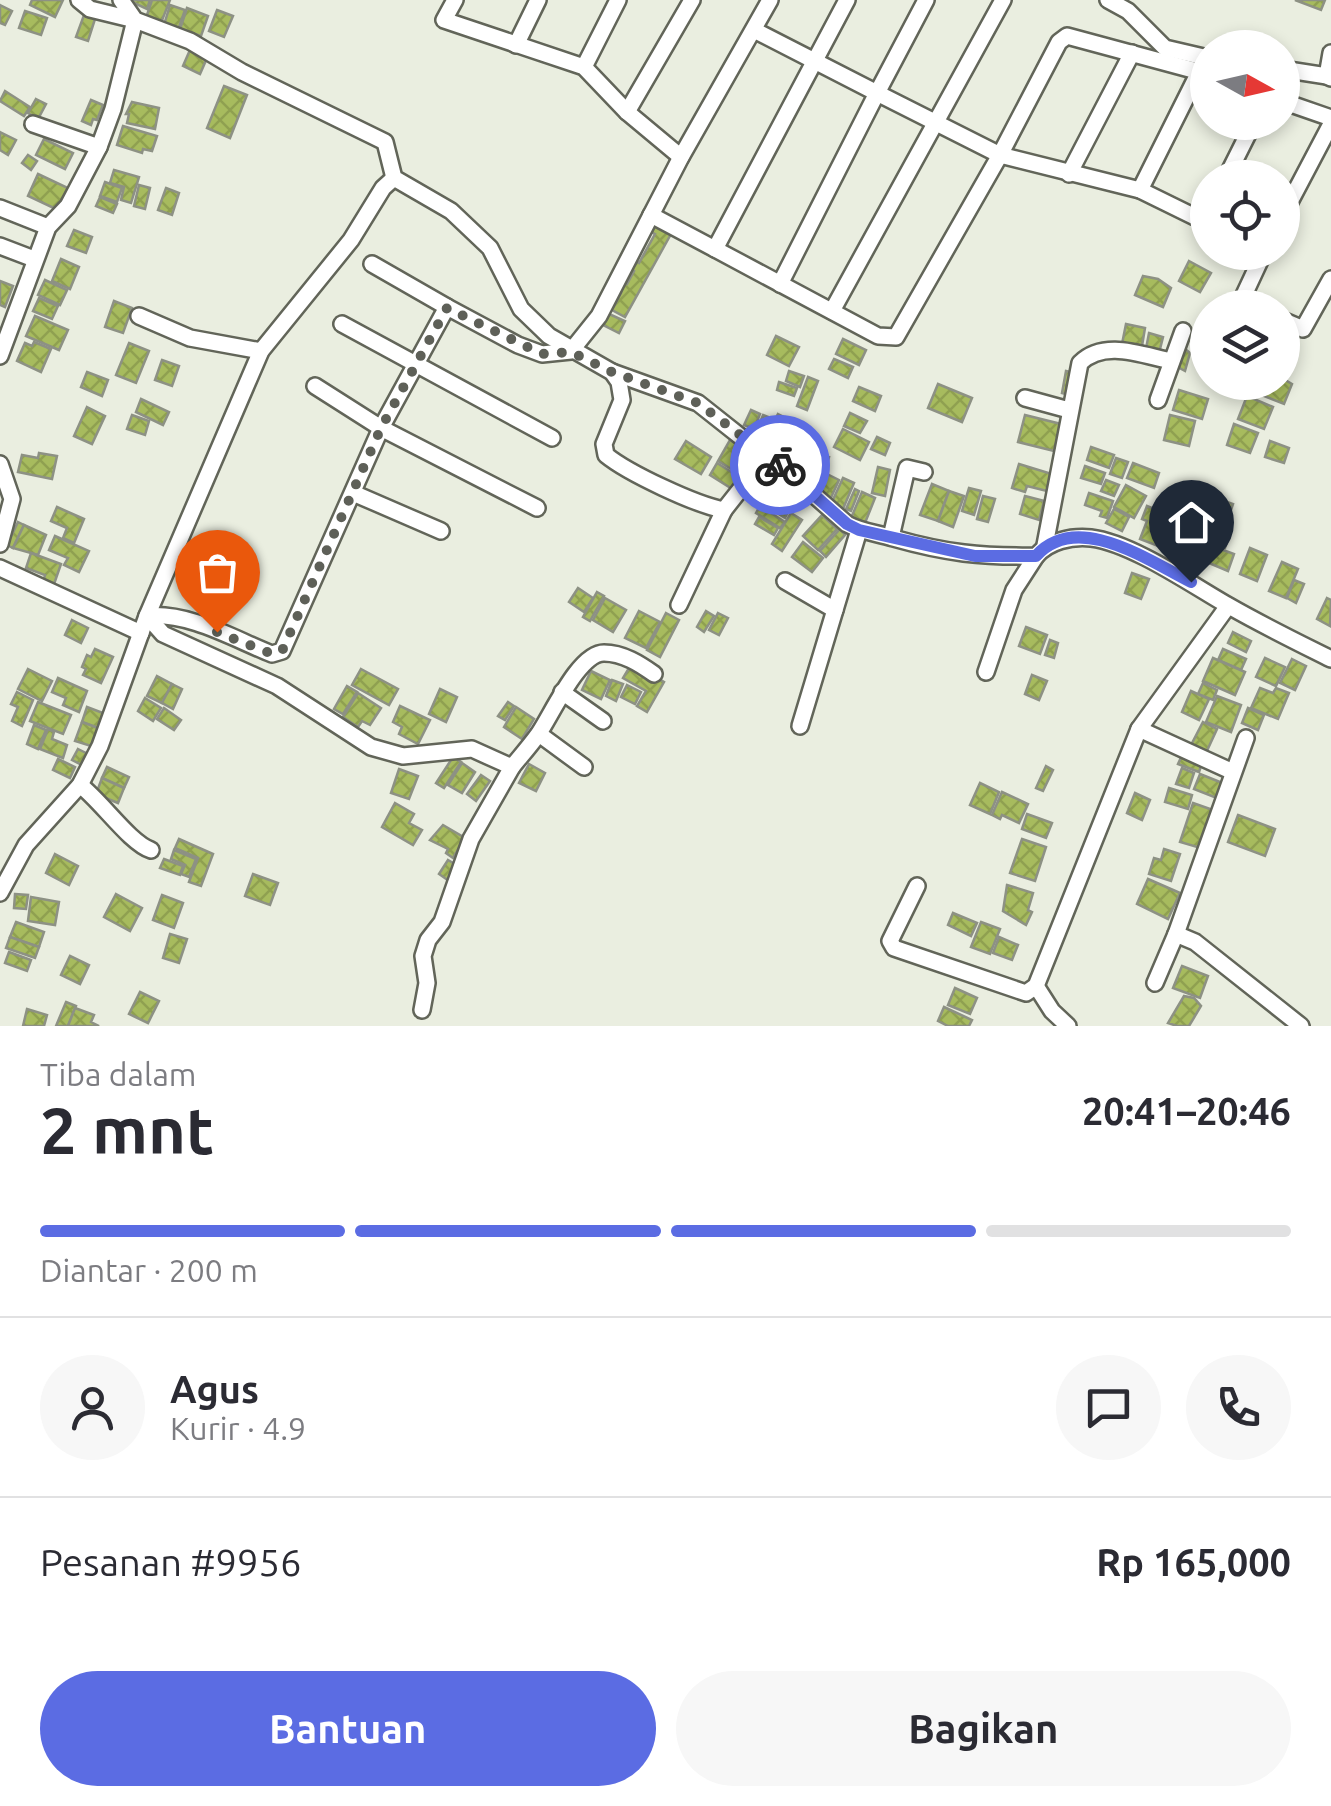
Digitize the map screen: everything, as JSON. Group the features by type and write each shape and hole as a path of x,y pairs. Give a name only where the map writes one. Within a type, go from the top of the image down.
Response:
{"street":[{"path":"79,0 90,9 136,20 190,42 242,72 386,142 394,178 450,211 490,248 521,310 549,336 612,372 698,403 780,465 847,524 924,548 975,556 1041,551 1071,538 1094,538 1135,554 1331,659"},
{"path":"121,0 136,20"},
{"path":"455,0 444,20 584,67 628,112 682,157"},
{"path":"516,45 538,0"},
{"path":"584,67 618,0"},
{"path":"628,112 692,0"},
{"path":"372,264 447,308 542,354 571,352 599,316 770,0"},
{"path":"715,250 847,0"},
{"path":"780,284 926,0"},
{"path":"832,311 1003,0"},
{"path":"1108,0 1128,11 1164,48 1190,61"},
{"path":"0,356 48,227 68,206 99,147 114,109 136,20"},
{"path":"754,30 1000,155 1140,190 1190,215"},
{"path":"651,215 878,336 896,337 1000,155 1059,42 1066,36 1190,65"},
{"path":"1300,73 1329,77 1331,53"},
{"path":"1070,174 1132,54"},
{"path":"1140,190 1190,96"},
{"path":"1300,108 1331,121 1300,182"},
{"path":"33,124 99,147"},
{"path":"0,893 26,844 80,785 100,746 140,633 261,351 351,240 383,188 394,178"},
{"path":"0,208 48,227"},
{"path":"0,246 34,259"},
{"path":"1300,328 1303,329 1331,279"},
{"path":"147,616 189,622 272,654 282,651 381,428 447,308"},
{"path":"139,316 190,338 261,351"},
{"path":"342,324 552,438"},
{"path":"1158,400 1183,332"},
{"path":"986,672 1014,590 1041,551 1080,363 1090,354 1110,349 1172,361"},
{"path":"612,372 619,382 622,400 604,444 606,455 622,468 696,502 724,510"},
{"path":"315,386 381,428 537,508"},
{"path":"1025,398 1069,410"},
{"path":"679,605 724,510 762,462 770,460"},
{"path":"0,464 12,499 0,544"},
{"path":"891,537 907,468 924,472"},
{"path":"353,492 441,532"},
{"path":"800,726 859,530"},
{"path":"0,568 140,633"},
{"path":"784,582 835,610"},
{"path":"917,886 890,941 894,948 1026,994 1036,986 1139,730 1228,606"},
{"path":"147,616 163,634 277,686 371,747 403,756 472,749 512,767"},
{"path":"422,1010 428,984 423,956 428,940 442,922 470,838 562,692 591,657 603,653 636,661 654,674"},
{"path":"562,692 604,721"},
{"path":"1139,730 1233,772"},
{"path":"539,734 584,768"},
{"path":"1155,984 1246,738"},
{"path":"80,785 97,798 139,846 151,850"},
{"path":"1176,934 1195,942 1301,1026"},
{"path":"1036,986 1052,1011 1068,1026"}],"building":[{"path":"32,0 63,0 55,17 30,5"},
{"path":"128,0 150,0 147,9"},
{"path":"152,0 170,0 161,23 146,18"},
{"path":"1295,0 1325,0 1321,10"},
{"path":"0,5 12,11 5,25 0,23"},
{"path":"170,5 185,10 178,30 164,25"},
{"path":"187,8 208,16 201,36 180,29"},
{"path":"217,10 233,16 224,37 209,31"},
{"path":"25,11 47,18 41,35 19,28"},
{"path":"84,15 95,19 88,41 76,37"},
{"path":"190,50 207,58 200,74 183,66"},
{"path":"224,86 247,95 230,138 207,128"},
{"path":"5,91 30,107 24,116 0,101"},
{"path":"36,99 46,104 38,119 28,113"},
{"path":"91,100 103,105 91,125 82,121"},
{"path":"132,102 159,108 155,129 127,123 126,114"},
{"path":"123,126 157,136 152,151 143,149 142,153 117,145"},
{"path":"0,132 16,140 8,155 0,150"},
{"path":"44,139 73,153 65,169 36,155"},
{"path":"28,155 37,161 31,170 22,163"},
{"path":"114,170 139,177 131,203 121,200 124,187 110,183"},
{"path":"38,174 68,188 58,210 28,196"},
{"path":"105,182 122,188 117,202 100,196"},
{"path":"139,185 150,188 145,209 134,206"},
{"path":"166,188 179,193 172,215 158,210"},
{"path":"100,197 117,204 113,213 96,206"},
{"path":"652,222 671,234 625,317 612,310 621,293 614,289 620,280 627,284 634,271 626,267 631,258 639,263 655,234 647,230"},
{"path":"74,230 92,237 86,253 67,246"},
{"path":"61,259 79,267 70,289 52,281"},
{"path":"1189,261 1190,270 1211,273 1201,290 1179,281"},
{"path":"1143,276 1158,279 1171,288 1163,307 1135,295"},
{"path":"45,280 67,290 60,305 38,295"},
{"path":"0,281 13,286 5,307 0,305"},
{"path":"39,298 58,306 52,319 33,311"},
{"path":"114,301 132,308 123,333 105,327"},
{"path":"609,314 625,321 619,333 603,325"},
{"path":"35,316 68,330 59,350 26,336"},
{"path":"1126,324 1145,328 1141,352 1121,349"},
{"path":"1149,333 1163,337 1158,357 1145,354"},
{"path":"776,336 799,347 789,366 767,355"},
{"path":"843,339 866,350 859,365 836,354"},
{"path":"34,342 51,349 41,372 17,361 25,343 32,346"},
{"path":"129,343 149,351 136,383 116,375"},
{"path":"1184,348 1190,353 1185,371 1174,365"},
{"path":"834,359 853,367 848,378 829,369"},
{"path":"162,360 179,366 172,386 155,380"},
{"path":"789,371 804,376 800,387 786,381"},
{"path":"1066,371 1075,373 1070,395 1062,393"},
{"path":"87,372 108,380 102,396 81,387"},
{"path":"808,377 818,381 807,410 797,406"},
{"path":"779,382 797,388 794,396 777,390"},
{"path":"938,384 972,398 962,422 928,408"},
{"path":"859,387 881,396 875,411 853,401"},
{"path":"1179,390 1190,393 1190,400 1208,400 1202,419 1173,410"},
{"path":"141,399 169,412 163,425 136,412"},
{"path":"1245,400 1273,407 1264,429 1238,419"},
{"path":"87,407 105,416 92,444 74,436"},
{"path":"751,410 760,414 754,429 744,425"},
{"path":"850,413 867,421 860,433 844,426"},
{"path":"778,414 790,420 778,443 766,437"},
{"path":"132,415 149,421 145,435 127,429"},
{"path":"763,415 773,419 766,434 757,430"},
{"path":"1025,415 1061,424 1054,451 1018,442"},
{"path":"1170,415 1195,421 1189,446 1164,440"},
{"path":"792,423 804,429 790,457 778,451"},
{"path":"1234,424 1258,433 1250,453 1227,445"},
{"path":"843,429 869,442 860,460 834,447"},
{"path":"877,437 890,443 885,455 871,449"},
{"path":"730,440 745,449 733,470 718,461"},
{"path":"686,441 711,457 701,474 675,459"},
{"path":"1270,441 1289,448 1284,463 1265,457"},
{"path":"1091,447 1114,455 1109,468 1087,460"},
{"path":"803,450 829,457 825,469 800,462"},
{"path":"746,452 753,457 741,476 734,472"},
{"path":"39,453 57,456 52,479 18,472 22,455 38,458"},
{"path":"1116,458 1128,462 1122,478 1110,474"},
{"path":"717,463 744,480 737,492 710,475"},
{"path":"798,463 816,471 811,482 794,475"},
{"path":"1133,463 1159,473 1154,488 1127,478"},
{"path":"1019,464 1052,474 1047,491 1027,486 1025,492 1012,488"},
{"path":"1085,466 1105,473 1101,484 1081,478"},
{"path":"878,467 890,470 885,496 872,493"},
{"path":"823,472 839,480 830,500 818,495 824,482 820,479"},
{"path":"772,474 791,483 785,495 766,487"},
{"path":"843,478 854,483 843,509 831,504"},
{"path":"1106,480 1119,485 1114,496 1101,491"},
{"path":"932,484 949,491 938,521 920,515"},
{"path":"1126,485 1146,496 1134,518 1114,507"},
{"path":"969,488 981,491 974,515 962,511"},
{"path":"855,489 859,491 851,511 846,509"},
{"path":"949,491 964,496 953,527 938,521"},
{"path":"862,492 875,498 863,528 849,523"},
{"path":"1089,493 1113,501 1107,518 1100,516 1102,511 1085,505"},
{"path":"1207,495 1233,504 1225,528 1199,520"},
{"path":"983,496 995,499 988,522 977,519"},
{"path":"1025,496 1044,501 1039,520 1020,514"},
{"path":"766,499 788,512 785,518 763,504"},
{"path":"760,506 785,522 780,528 756,513"},
{"path":"1147,506 1157,510 1155,516 1168,521 1158,546 1140,539 1147,521 1142,519"},
{"path":"57,507 84,519 74,543 63,538 67,528 51,521"},
{"path":"1114,509 1129,517 1122,531 1106,523"},
{"path":"791,513 802,520 782,551 772,544"},
{"path":"822,515 837,529 818,550 803,536"},
{"path":"759,517 778,528 774,535 755,524"},
{"path":"18,522 24,525 13,548 7,545"},
{"path":"24,525 46,535 38,555 13,548"},
{"path":"1201,526 1229,535 1225,548 1197,539"},
{"path":"840,529 845,535 826,557 820,551"},
{"path":"55,536 89,551 79,572 64,565 68,558 49,550"},
{"path":"803,542 823,558 812,572 792,557"},
{"path":"1215,547 1234,554 1228,571 1209,563"},
{"path":"1250,548 1267,555 1257,581 1240,574"},
{"path":"31,553 61,564 53,587 43,583 45,575 26,568"},
{"path":"1282,562 1298,569 1286,598 1269,591"},
{"path":"1132,573 1149,579 1141,599 1125,593"},
{"path":"1294,580 1304,584 1296,603 1287,598"},
{"path":"578,588 593,598 584,612 569,602"},
{"path":"597,592 604,596 590,621 583,617"},
{"path":"605,598 626,610 613,632 593,620"},
{"path":"1327,598 1331,600 1330,626 1317,619"},
{"path":"639,611 660,622 646,648 625,638"},
{"path":"706,611 714,616 704,632 697,627"},
{"path":"666,613 679,620 660,657 647,650"},
{"path":"718,613 728,618 719,635 709,630"},
{"path":"72,620 88,628 81,643 65,635"},
{"path":"1026,627 1047,635 1040,654 1019,646"},
{"path":"1233,632 1251,641 1246,652 1228,643"},
{"path":"1050,640 1058,643 1054,658 1045,655"},
{"path":"95,649 113,657 101,683 83,675 87,655 91,657"},
{"path":"1223,649 1246,659 1241,670 1218,660"},
{"path":"1213,658 1245,672 1235,695 1203,681"},
{"path":"1265,658 1285,667 1276,686 1256,677"},
{"path":"1292,659 1306,666 1295,690 1280,683"},
{"path":"632,663 664,682 647,712 637,706 646,691 623,678"},
{"path":"28,669 52,681 42,701 18,689"},
{"path":"361,669 398,689 389,705 352,685"},
{"path":"591,671 610,680 601,699 582,690"},
{"path":"1032,675 1047,681 1039,700 1025,694"},
{"path":"157,676 172,684 162,703 147,696"},
{"path":"58,678 87,691 79,712 63,705 66,698 52,692"},
{"path":"612,680 623,684 616,701 606,696"},
{"path":"1203,683 1217,690 1213,700 1198,694"},
{"path":"172,684 182,689 173,709 162,703"},
{"path":"627,685 641,692 635,704 621,697"},
{"path":"347,686 357,692 343,714 334,709"},
{"path":"1260,688 1289,693 1278,719 1251,708"},
{"path":"440,689 457,697 446,722 429,714"},
{"path":"1191,691 1209,699 1199,720 1182,712"},
{"path":"17,692 33,700 22,726 12,721 18,707 11,704"},
{"path":"358,693 381,708 370,725 362,721 358,727 343,717"},
{"path":"1217,696 1241,705 1231,732 1206,722"},
{"path":"145,698 161,708 153,721 138,711"},
{"path":"38,702 71,715 63,734 30,721"},
{"path":"508,702 514,706 505,720 498,716"},
{"path":"400,706 430,720 418,744 399,734 402,727 393,722"},
{"path":"87,707 103,713 98,728 82,722"},
{"path":"516,707 534,719 522,739 504,727"},
{"path":"164,708 181,720 174,730 157,719"},
{"path":"1248,708 1264,715 1258,730 1242,723"},
{"path":"82,722 98,728 91,746 75,741"},
{"path":"1203,722 1217,729 1205,755 1190,747"},
{"path":"34,725 46,730 38,749 27,744"},
{"path":"48,729 54,732 52,739 67,745 63,758 40,749"},
{"path":"78,749 90,755 84,766 72,760"},
{"path":"1183,753 1203,760 1199,772 1178,764"},
{"path":"453,757 461,762 444,788 436,783"},
{"path":"58,759 75,767 70,778 53,770"},
{"path":"462,763 475,772 462,793 448,785"},
{"path":"529,764 545,773 536,791 519,783"},
{"path":"1046,766 1053,770 1043,791 1036,788"},
{"path":"107,767 129,777 124,788 102,778"},
{"path":"1182,768 1194,773 1189,788 1176,784"},
{"path":"399,769 418,776 409,799 391,793"},
{"path":"1200,774 1225,784 1219,799 1194,789"},
{"path":"481,775 490,781 476,801 467,794"},
{"path":"102,778 124,788 118,803 96,794"},
{"path":"980,783 999,792 990,814 970,805"},
{"path":"1169,788 1192,795 1188,809 1165,802"},
{"path":"1002,792 1028,804 1019,823 992,815"},
{"path":"1135,793 1150,800 1142,820 1127,813"},
{"path":"395,803 414,814 409,823 422,830 413,845 382,827"},
{"path":"1193,803 1216,811 1204,849 1180,842"},
{"path":"1027,814 1052,823 1046,838 1022,829"},
{"path":"1238,815 1275,829 1265,856 1228,842"},
{"path":"443,825 465,838 453,858 446,853 448,849 430,840"},
{"path":"179,839 213,854 201,886 189,882 198,858 175,848"},
{"path":"1022,839 1046,847 1035,881 1010,873"},
{"path":"1164,849 1180,854 1171,881 1149,874 1154,858 1161,860"},
{"path":"174,850 196,859 189,877 181,874 185,865 171,859"},
{"path":"55,854 78,866 69,885 46,873"},
{"path":"164,859 183,866 180,875 160,868"},
{"path":"448,860 458,866 449,881 439,874"},
{"path":"253,874 278,883 270,905 245,896"},
{"path":"1148,879 1180,893 1168,919 1137,904"},
{"path":"1007,885 1033,893 1028,910 1032,912 1026,925 1003,911"},
{"path":"15,894 28,895 26,909 14,908"},
{"path":"116,894 142,908 130,931 104,917"},
{"path":"162,895 183,903 174,928 153,920"},
{"path":"31,897 59,902 55,925 28,921"},
{"path":"953,913 977,923 971,936 948,925"},
{"path":"16,922 44,932 39,947 10,937"},
{"path":"981,922 1000,929 990,954 971,947"},
{"path":"170,934 187,939 179,963 163,958"},
{"path":"10,937 39,947 35,958 6,948"},
{"path":"999,937 1018,945 1012,960 993,953"},
{"path":"9,952 31,960 27,971 5,963"},
{"path":"70,956 89,965 80,984 61,975"},
{"path":"1182,966 1208,976 1200,998 1173,988"},
{"path":"955,988 977,998 970,1014 948,1005"},
{"path":"140,992 159,1001 148,1023 129,1014"},
{"path":"1184,996 1194,998 1201,1006 1189,1026 1168,1023"},
{"path":"66,1002 76,1006 68,1026 56,1026"},
{"path":"944,1007 972,1020 969,1026 948,1026 938,1021"},
{"path":"75,1008 94,1015 91,1022 99,1026 68,1026"},
{"path":"27,1009 47,1015 44,1026 23,1026"}],"way so far":[{"path":"217,632 272,654 282,651 381,428 447,308 518,345 542,354 571,352 612,372 698,403 780,465"}],"route":[{"path":"780,465 859,530 924,548 975,556 1036,556 1046,546 1071,538 1094,538 1191,582"}]}
